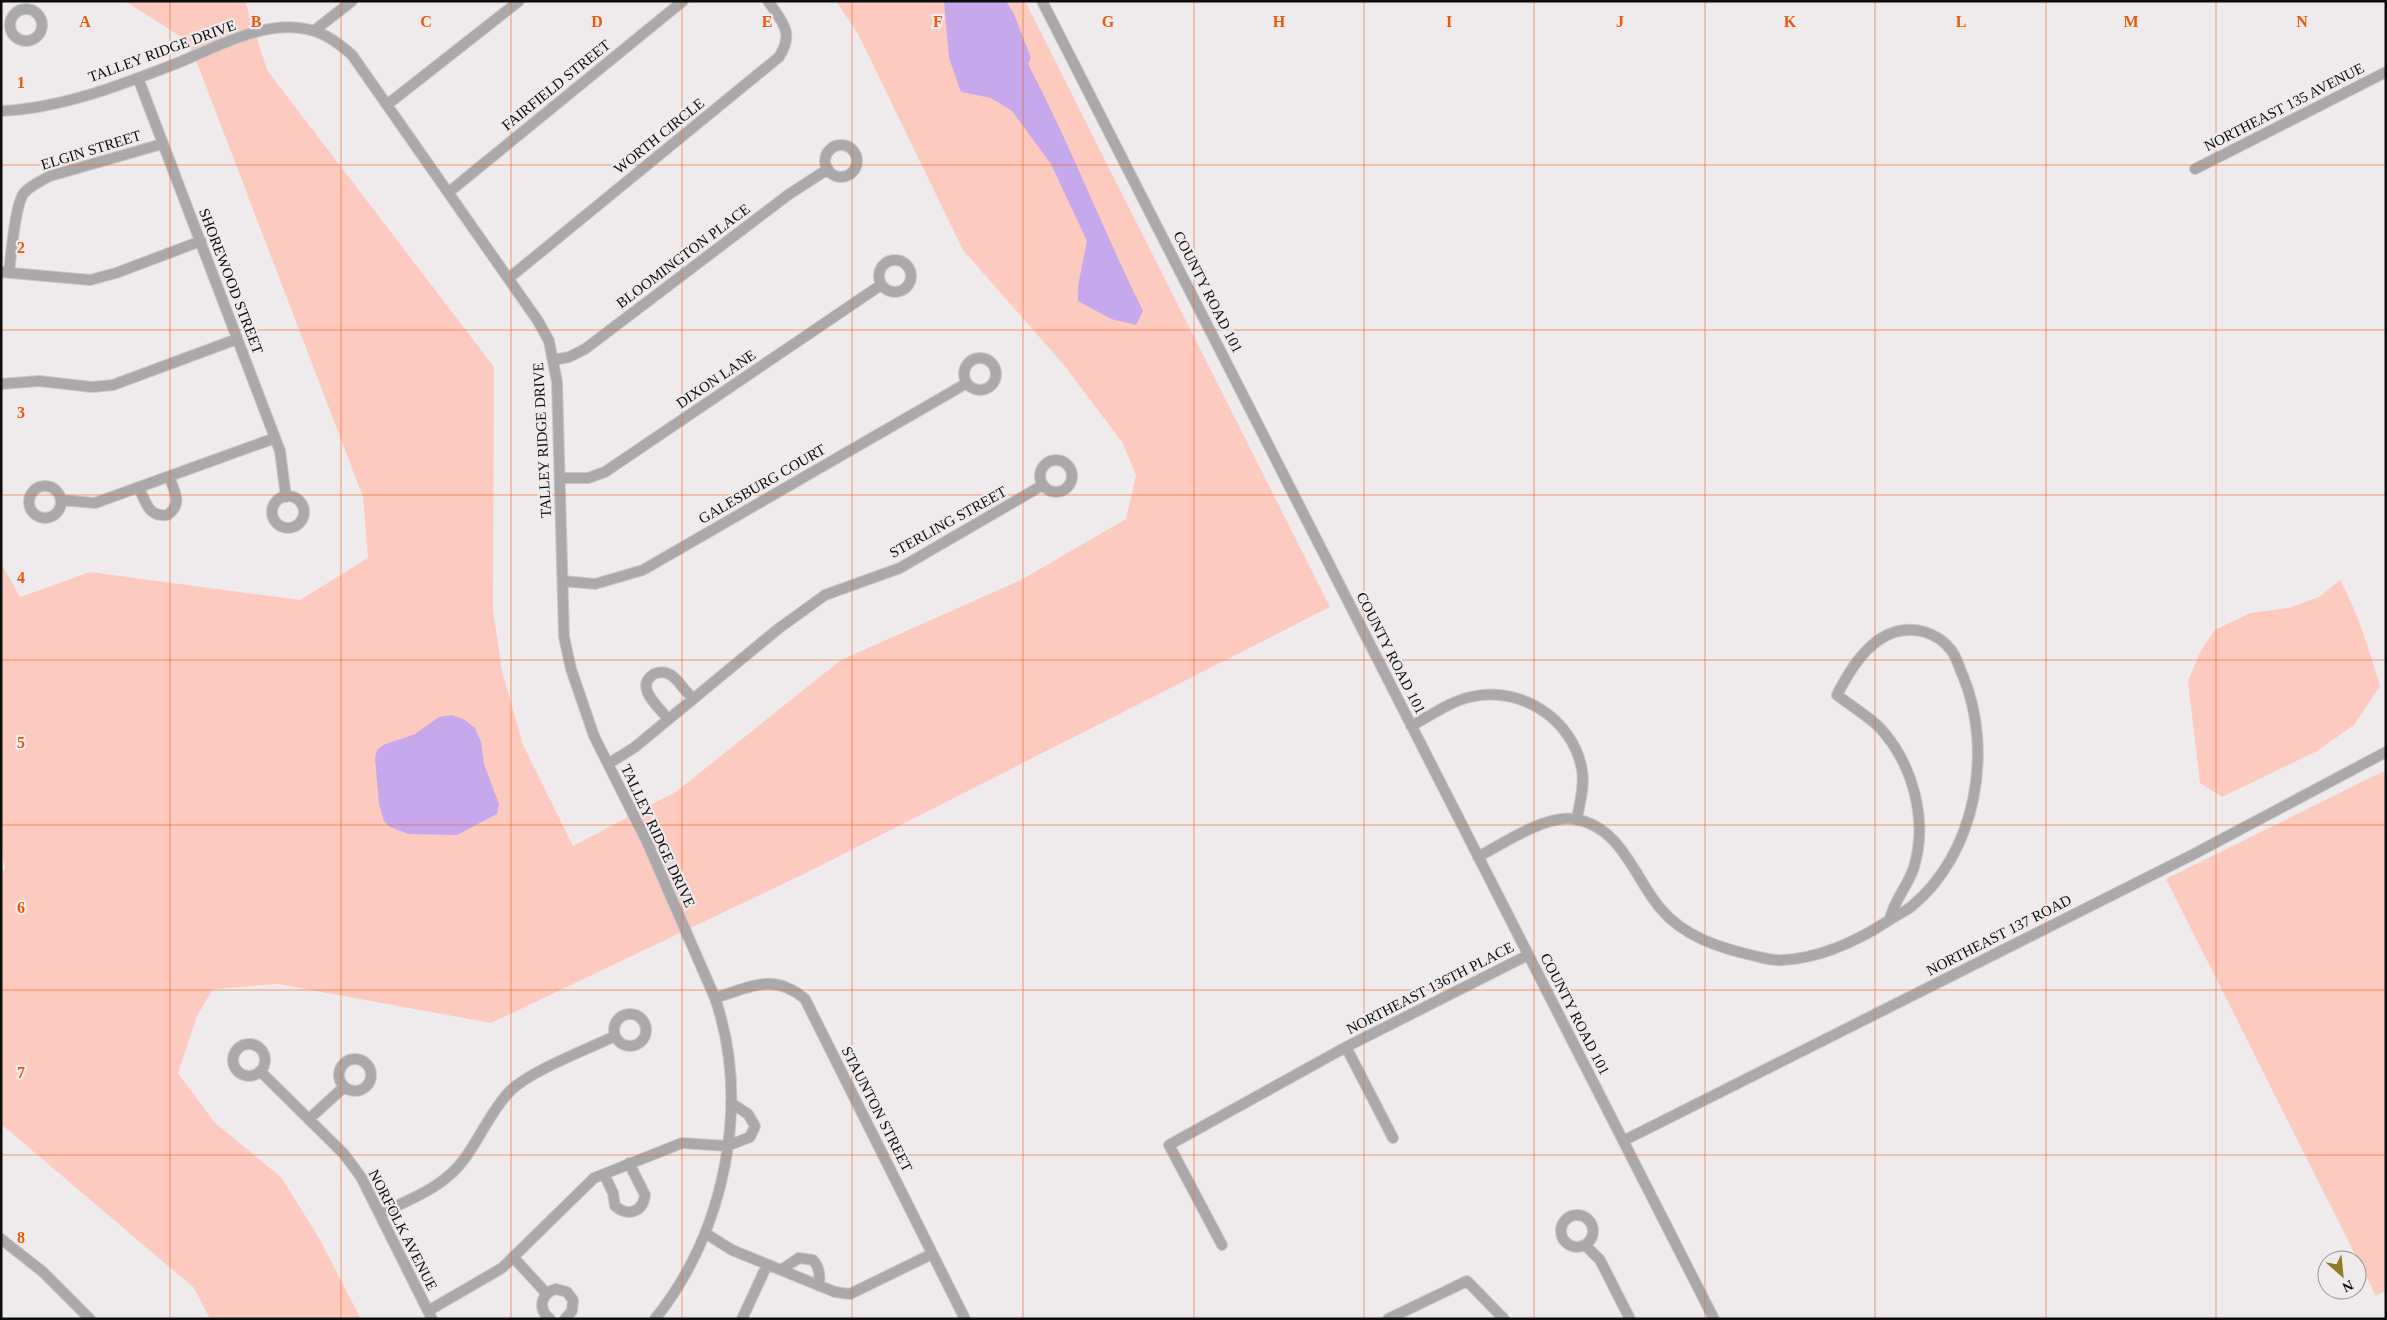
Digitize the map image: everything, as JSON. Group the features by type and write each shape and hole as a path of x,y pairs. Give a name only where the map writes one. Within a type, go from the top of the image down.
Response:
{"street":[{"path":"315,30 352,1"},
{"path":"388,104 520,1"},
{"name":"FAIRFIELD STREET","path":"449,192 682,1"},
{"name":"WORTH CIRCLE","path":"509,278 779,57 786,47 788,38 785,26 768,1"},
{"name":"COUNTY ROAD 101","path":"1042,1 1714,1319"},
{"name":"TALLEY RIDGE DRIVE","path":"1,111 67,101 138,78 244,36 278,28 298,27 315,30 336,40 352,55 509,278 549,341 557,382 564,636 571,669 583,708 608,764 647,842 716,998 724,1024 731,1066 731,1103 721,1187 705,1233 686,1271 655,1319"},
{"name":"NORTHEAST 135 AVENUE","path":"2195,169 2386,72"},
{"name":"SHOREWOOD STREET","path":"138,78 280,451 286,496"},
{"name":"ELGIN STREET","path":"5,272 18,207 23,194 36,183 50,176 162,144"},
{"name":"BLOOMINGTON PLACE","path":"554,360 569,357 585,349 780,201 814,176 828,169"},
{"path":"5,272 90,280 116,273 200,241"},
{"name":"DIXON LANE","path":"560,478 588,478 605,472 882,284"},
{"path":"1,384 39,381 92,387 113,385 237,339"},
{"name":"GALESBURG COURT","path":"563,581 595,584 643,570 966,383"},
{"path":"61,500 95,503 275,438"},
{"path":"139,488 148,508 153,513 167,515 176,505 177,498 169,477"},
{"name":"STERLING STREET","path":"608,764 635,747 778,629 825,595 900,568 1043,485"},
{"path":"1478,857 1534,828 1561,818 1578,820 1605,833 1629,858 1650,896 1672,921 1687,932 1723,949 1781,960 1795,959 1830,951 1879,927 1912,907 1949,860 1962,835 1973,802 1978,762 1976,721 1971,696 1952,651 1935,635 1911,628 1886,635 1866,650 1848,675 1838,695 1879,727 1893,744 1913,783 1919,846 1913,869 1904,890 1893,907 1890,919"},
{"path":"668,719 649,696 647,682 651,676 664,672 671,674 688,695 694,698"},
{"path":"1411,726 1454,703 1483,695 1510,696 1539,707 1564,729 1579,757 1583,778 1578,820"},
{"name":"NORTHEAST 137 ROAD","path":"1623,1141 2194,854 2386,752"},
{"name":"NORTHEAST 136TH PLACE","path":"1222,1245 1169,1145 1346,1047 1528,955"},
{"name":"STAUNTON STREET","path":"716,998 772,983 788,986 804,1000 965,1319"},
{"path":"380,1214 445,1181 465,1159 489,1116 511,1090 543,1070 615,1036"},
{"name":"NORTHEAST 136TH PLACE","path":"1346,1047 1393,1138"},
{"name":"NORFOLK AVENUE","path":"260,1071 344,1154 380,1214 430,1315"},
{"path":"309,1119 344,1086"},
{"path":"430,1315 502,1268 594,1178 682,1143 727,1146 750,1137 755,1126 748,1114 731,1103"},
{"path":"604,1174 613,1193 615,1206 627,1213 634,1212 640,1208 645,1195 629,1163"},
{"path":"705,1233 732,1250 835,1292 850,1294 932,1254"},
{"path":"1,1239 43,1272 90,1319"},
{"path":"1585,1245 1600,1260 1630,1319"},
{"path":"513,1257 547,1294"},
{"path":"781,1270 799,1258 813,1260 817,1265 820,1276 819,1286"},
{"path":"742,1319 768,1265"},
{"path":"1388,1319 1467,1281 1504,1319"},
{"path":"550,1319 542,1307 547,1294 556,1289 567,1292 571,1296 574,1306 565,1319"}],"shaded area":[{"path":"125,1 245,1 267,70 494,367 493,610 502,671 523,745 573,846 677,791 841,660 1021,580 1126,519 1136,475 1122,442 1063,364 963,250 858,34 836,1 1025,1 1330,607 806,873 491,1023 278,984 213,989 197,1016 178,1073 215,1123 281,1177 319,1238 361,1319 210,1319 194,1288 1,1124 1,873 5,869 1,846 1,563 20,597 90,572 300,600 368,558 363,497 199,68 186,40"},
{"path":"944,1 1006,1 1014,14 1031,58 1028,64 1143,311 1136,325 1111,319 1078,301 1078,286 1087,241 1051,164 1012,111 991,98 961,92 949,58"},
{"path":"2340,580 2358,618 2380,686 2354,725 2317,751 2222,797 2200,783 2188,681 2201,650 2215,630 2250,613 2288,608 2319,597"},
{"path":"452,715 465,720 475,728 481,742 484,764 499,804 497,814 457,835 408,834 390,827 384,821 379,804 375,758 377,750 383,745 415,734 439,717"},
{"path":"2386,770 2386,1291 2376,1296 2367,1278 2367,1250 2353,1250 2166,879"}]}
